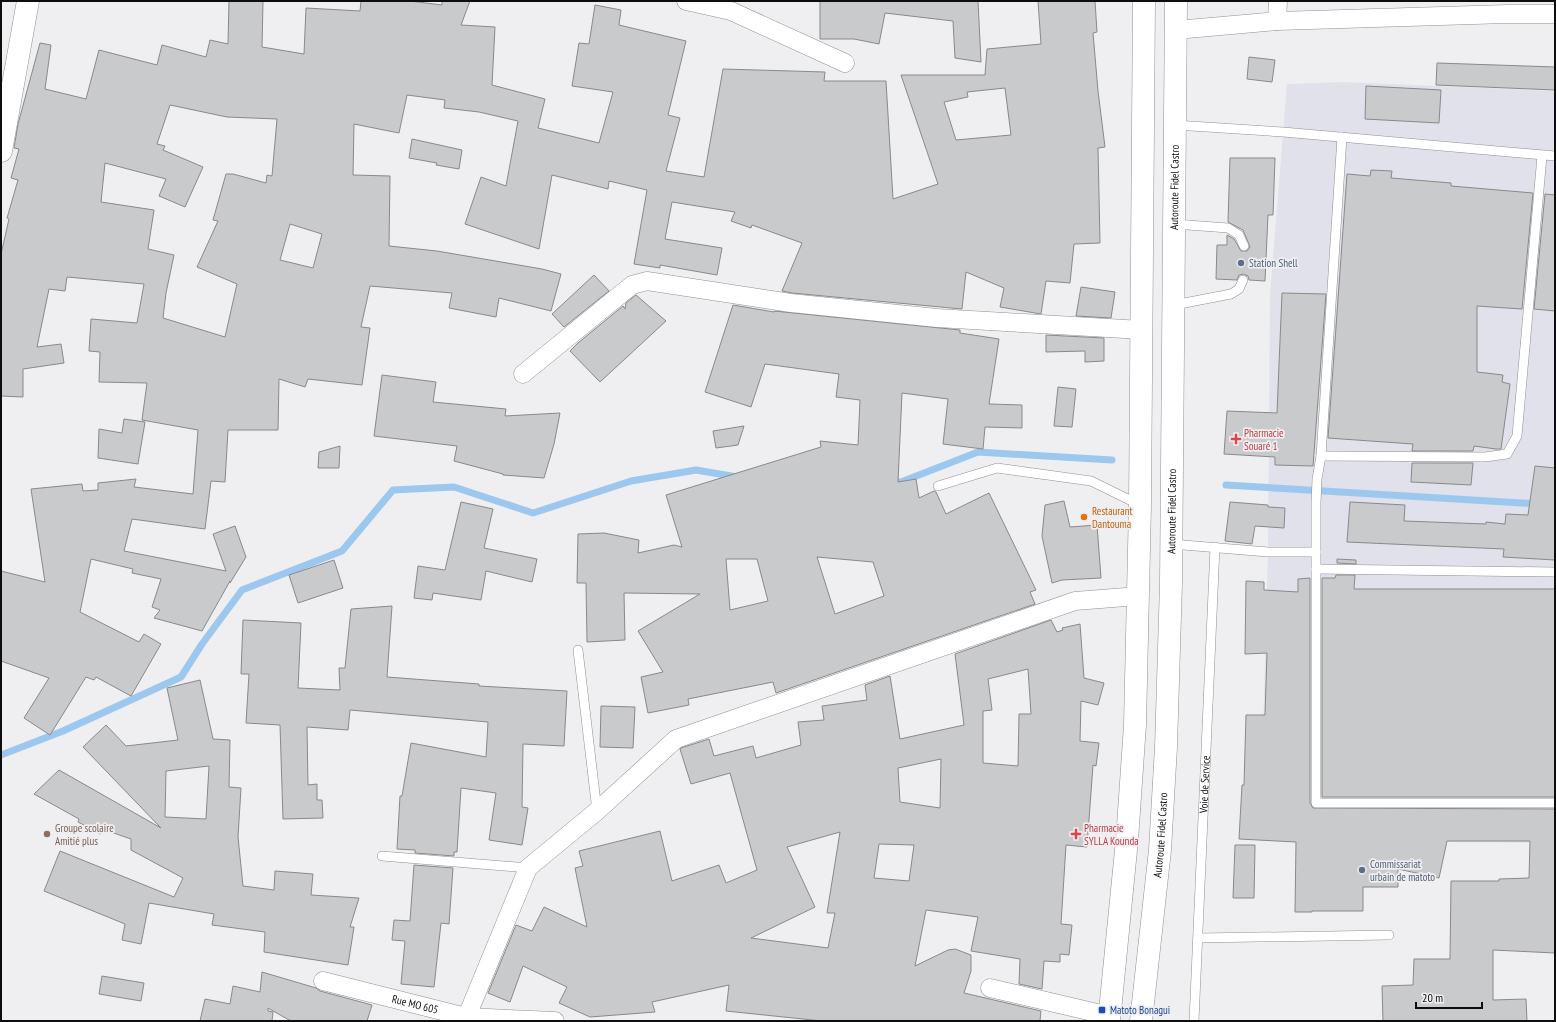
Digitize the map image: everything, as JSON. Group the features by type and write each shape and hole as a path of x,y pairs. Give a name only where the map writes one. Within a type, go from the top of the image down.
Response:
{"main road":[{"path":"1,151 28,1"},
{"path":"1109,1019 1127,840 1135,725 1139,596 1144,1"},
{"name":"Autoroute Fidel Castro","path":"1141,1021 1160,850 1166,731 1171,583 1176,1"}],"street":[{"path":"686,1 731,11 845,63"},
{"path":"1276,20 1278,1"},
{"path":"1176,30 1276,20 1507,7 1555,14"},
{"path":"523,374 632,285 647,281 791,304 936,318 1142,330"},
{"path":"466,1019 528,868 597,811 676,739 1076,601 1139,596"},
{"name":"Rue MO 605","path":"324,981 466,1019 556,1021"},
{"path":"990,988 1109,1019"}],"lane":[{"path":"1175,126 1283,132 1555,156"},
{"path":"1342,137 1322,456 1317,479 1316,503 1316,803 1555,803"},
{"path":"1322,456 1485,457 1507,454 1517,436 1542,156"},
{"path":"1174,224 1228,228 1239,235 1244,246"},
{"path":"1174,305 1231,294 1239,289 1243,280"},
{"path":"938,486 997,468 1091,481 1140,505"},
{"path":"1171,544 1268,552 1316,552"},
{"name":"Voie de Service","path":"1194,1021 1199,938 1215,547"},
{"path":"1316,569 1555,572"},
{"path":"578,650 597,811"},
{"path":"382,856 528,868"},
{"path":"1199,938 1389,935"}],"shaded area":[{"path":"1343,82 1555,91 1555,843 1260,840 1268,552 1270,295 1287,84"}],"building":[{"path":"229,1 263,1 262,47 304,54 306,8 360,11 361,1 410,1 442,5 442,1 470,1 461,25 495,27 492,85 545,99 538,128 599,143 613,92 572,86 579,43 589,44 595,5 621,10 619,25 686,41 668,115 680,118 666,171 704,177 723,69 825,72 824,81 886,81 893,199 938,184 901,75 985,75 987,49 1041,44 1038,1 1095,1 1097,32 1093,33 1105,147 1098,148 1100,243 1074,244 1070,283 1046,281 1041,314 1000,307 1004,288 966,272 962,309 792,293 782,291 802,243 752,225 751,228 731,221 735,212 672,202 665,239 722,248 717,275 660,265 660,268 634,264 647,190 609,181 608,189 552,175 539,249 465,224 481,177 506,186 518,121 479,112 444,108 445,100 407,95 399,133 354,124 353,175 390,176 389,246 437,251 542,269 561,274 551,311 499,298 496,317 449,308 452,293 370,286 361,327 370,328 362,385 308,379 305,387 279,379 278,430 228,430 225,482 211,481 205,529 132,519 124,551 226,571 213,534 235,526 246,557 230,583 230,581 202,631 154,618 160,610 152,607 161,579 132,573 133,569 91,559 80,612 139,642 144,634 161,644 131,696 96,677 94,680 86,677 50,735 24,718 49,678 1,661 1,571 45,582 31,489 82,484 83,491 98,490 98,483 136,479 134,487 193,494 198,430 142,420 147,383 99,382 100,352 89,351 91,319 137,323 144,284 67,277 65,291 49,289 37,347 61,344 64,363 23,369 23,397 1,396 1,254 9,219 7,218 18,180 11,178 19,149 14,148 18,124 40,43 51,45 45,89 86,99 99,50 157,65 162,45 206,57 210,40 228,44","holes":["1005,88 1011,135 956,140 944,102 968,97 967,92","170,105 227,117 277,119 272,176 267,175 266,183 233,174 226,174 213,220 218,221 197,267 237,284 225,337 163,318 166,293 174,255 148,249 154,210 101,202 105,163 166,179 159,196 185,207 203,167 163,150 165,146 157,144","290,224 322,234 313,268 280,260"]},
{"path":"820,1 978,1 981,62 955,58 953,21 885,13 879,44 854,39 820,39"},
{"path":"1249,57 1275,60 1272,82 1247,79"},
{"path":"1437,63 1555,67 1555,90 1436,85"},
{"path":"1366,86 1441,90 1439,123 1365,119"},
{"path":"412,139 462,150 459,169 409,158"},
{"path":"1230,158 1275,158 1273,215 1268,215 1265,281 1249,280 1248,276 1243,274 1239,275 1237,280 1216,279 1217,245 1227,245 1227,235 1234,239 1241,251 1247,251 1250,247 1243,230 1228,222"},
{"path":"1371,170 1392,171 1391,178 1451,183 1451,186 1533,193 1522,309 1477,306 1477,372 1503,375 1502,382 1510,384 1501,449 1474,446 1473,451 1412,451 1413,444 1328,438 1347,174 1370,176"},
{"path":"1545,194 1555,195 1555,311 1534,309"},
{"path":"594,275 609,291 564,327 552,314"},
{"path":"1081,287 1115,292 1111,318 1076,316"},
{"path":"1282,293 1326,294 1313,466 1275,465 1275,457 1224,454 1227,411 1277,413"},
{"path":"636,295 666,321 600,382 570,351 623,306 625,309 626,303"},
{"path":"733,305 774,312 960,330 960,333 999,339 989,404 1022,405 1022,428 985,427 983,449 943,444 948,399 902,393 898,482 916,479 919,498 934,491 936,492 946,514 989,493 1036,590 1030,592 1035,604 776,693 773,682 688,699 689,705 648,713 641,677 663,672 638,631 700,594 624,593 625,640 587,642 586,583 577,583 578,534 604,533 639,540 638,553 674,545 682,547 666,495 821,447 820,441 858,445 860,400 836,397 839,374 765,364 751,407 705,392","holes":["817,557 873,562 884,596 835,614","726,559 757,559 768,601 730,610"]},
{"path":"1046,335 1104,338 1104,361 1085,362 1085,351 1046,352"},
{"path":"382,375 436,382 433,402 506,409 505,416 560,413 554,444 544,478 503,475 454,461 457,446 374,436"},
{"path":"1058,387 1076,389 1072,427 1054,426"},
{"path":"124,419 145,422 138,464 98,458 99,429 122,433"},
{"path":"744,426 738,445 716,448 713,431"},
{"path":"340,446 339,468 318,468 319,452"},
{"path":"1412,463 1473,463 1471,485 1411,482"},
{"path":"1535,466 1555,468 1555,560 1503,557 1504,549 1347,542 1350,502 1405,505 1404,521 1486,524 1486,522 1505,524 1506,514 1528,515"},
{"path":"1064,501 1070,527 1097,525 1101,578 1062,580 1052,583 1042,536 1045,505"},
{"path":"461,502 493,509 484,548 537,559 532,582 486,571 481,600 433,593 432,600 414,598 418,566 445,570"},
{"path":"1230,502 1285,508 1284,528 1255,526 1252,544 1225,541"},
{"path":"1337,559 1356,560 1356,564 1337,563"},
{"path":"334,560 343,588 298,603 289,575"},
{"path":"1336,575 1355,575 1354,589 1555,589 1555,797 1322,797 1322,578 1335,578"},
{"path":"1310,578 1310,803 1313,808 1555,809 1555,953 1493,950 1493,1000 1526,999 1527,1021 1383,1021 1382,986 1413,985 1414,959 1450,959 1451,881 1499,881 1499,879 1529,878 1530,841 1447,841 1439,878 1398,869 1398,887 1363,887 1363,911 1295,912 1296,842 1239,839 1242,785 1244,785 1246,715 1265,715 1267,653 1245,654 1246,581 1264,582 1264,590 1298,592 1298,579"},
{"path":"392,606 387,677 479,684 479,686 567,691 564,746 523,744 522,807 528,808 522,845 489,840 496,793 461,788 457,852 454,852 454,856 415,853 415,850 397,849 400,796 402,796 411,743 486,757 488,722 350,710 348,730 307,727 308,785 317,784 317,800 322,800 323,818 283,819 280,725 246,723 249,674 241,674 243,620 301,623 298,688 340,690 339,668 345,668 351,609"},
{"path":"1051,620 1057,632 1063,630 1062,628 1080,624 1084,678 1104,683 1098,705 1081,701 1080,741 1099,743 1096,766 1093,765 1087,847 1066,845 1061,924 1072,925 1069,955 1060,954 1060,962 1044,961 1042,989 1019,984 1020,959 971,951 978,917 926,910 915,966 948,950 955,949 971,955 971,971 964,993 1041,1011 1040,1021 822,1021 726,1011 729,985 652,1002 655,1012 590,1017 559,1003 567,987 523,966 510,1002 488,993 516,925 532,931 544,907 587,927 575,868 583,866 579,851 660,831 672,881 719,865 726,883 757,870 730,773 691,784 680,749 681,748 709,739 714,756 753,746 756,758 801,745 798,722 824,720 822,706 867,700 865,685 890,676 900,739 964,725 955,654","holes":["1028,669 1031,714 1019,714 1018,766 983,763 983,711 992,710 988,679","941,759 940,808 900,802 898,768","840,832 827,913 835,913 828,948 751,938 815,907 787,847","879,844 914,845 909,881 874,878"]},
{"path":"200,680 213,739 230,740 229,787 241,788 238,837 243,886 274,890 275,871 313,874 311,895 359,898 350,927 354,927 348,965 264,952 265,932 212,925 214,914 149,903 141,944 122,940 125,924 44,891 60,851 174,897 183,878 131,850 131,839 105,830 100,834 78,822 79,819 34,794 59,770 161,828 83,747 106,725 126,746 178,740 167,688","holes":["209,766 206,819 165,817 166,771"]},
{"path":"601,706 635,707 633,748 600,747"},
{"path":"1235,845 1255,845 1254,898 1233,898"},
{"path":"414,865 453,868 449,924 441,923 434,987 401,984 405,941 392,940 394,920 410,921"},
{"path":"262,972 316,988 320,991 372,1005 367,1021 293,1021 268,1008 268,1011 273,1012 272,1021 200,1021 205,999 230,1004 233,986 260,992"},
{"path":"102,976 144,983 141,1001 99,994"}],"waterway":[{"path":"889,482 901,482 978,452 1112,460"},
{"path":"1,755 63,731 181,677 202,644 242,590 342,551 393,490 454,487 533,513 631,481 696,470 737,477"},
{"path":"1226,485 1555,505"}],"place":[{"name":"Station Shell","path":"1241,263"},
{"name":"Pharmacie Souaré 1","path":"1236,439"},
{"name":"Restaurant Dantouma","path":"1084,517"},
{"name":"Groupe scolaire Amitié plus","path":"47,834"},
{"name":"Pharmacie SYLLA Kounda","path":"1076,834"},
{"name":"Commissariat urbain de matoto","path":"1362,870"},
{"name":"Matoto Bonagui","path":"1102,1010"}]}
